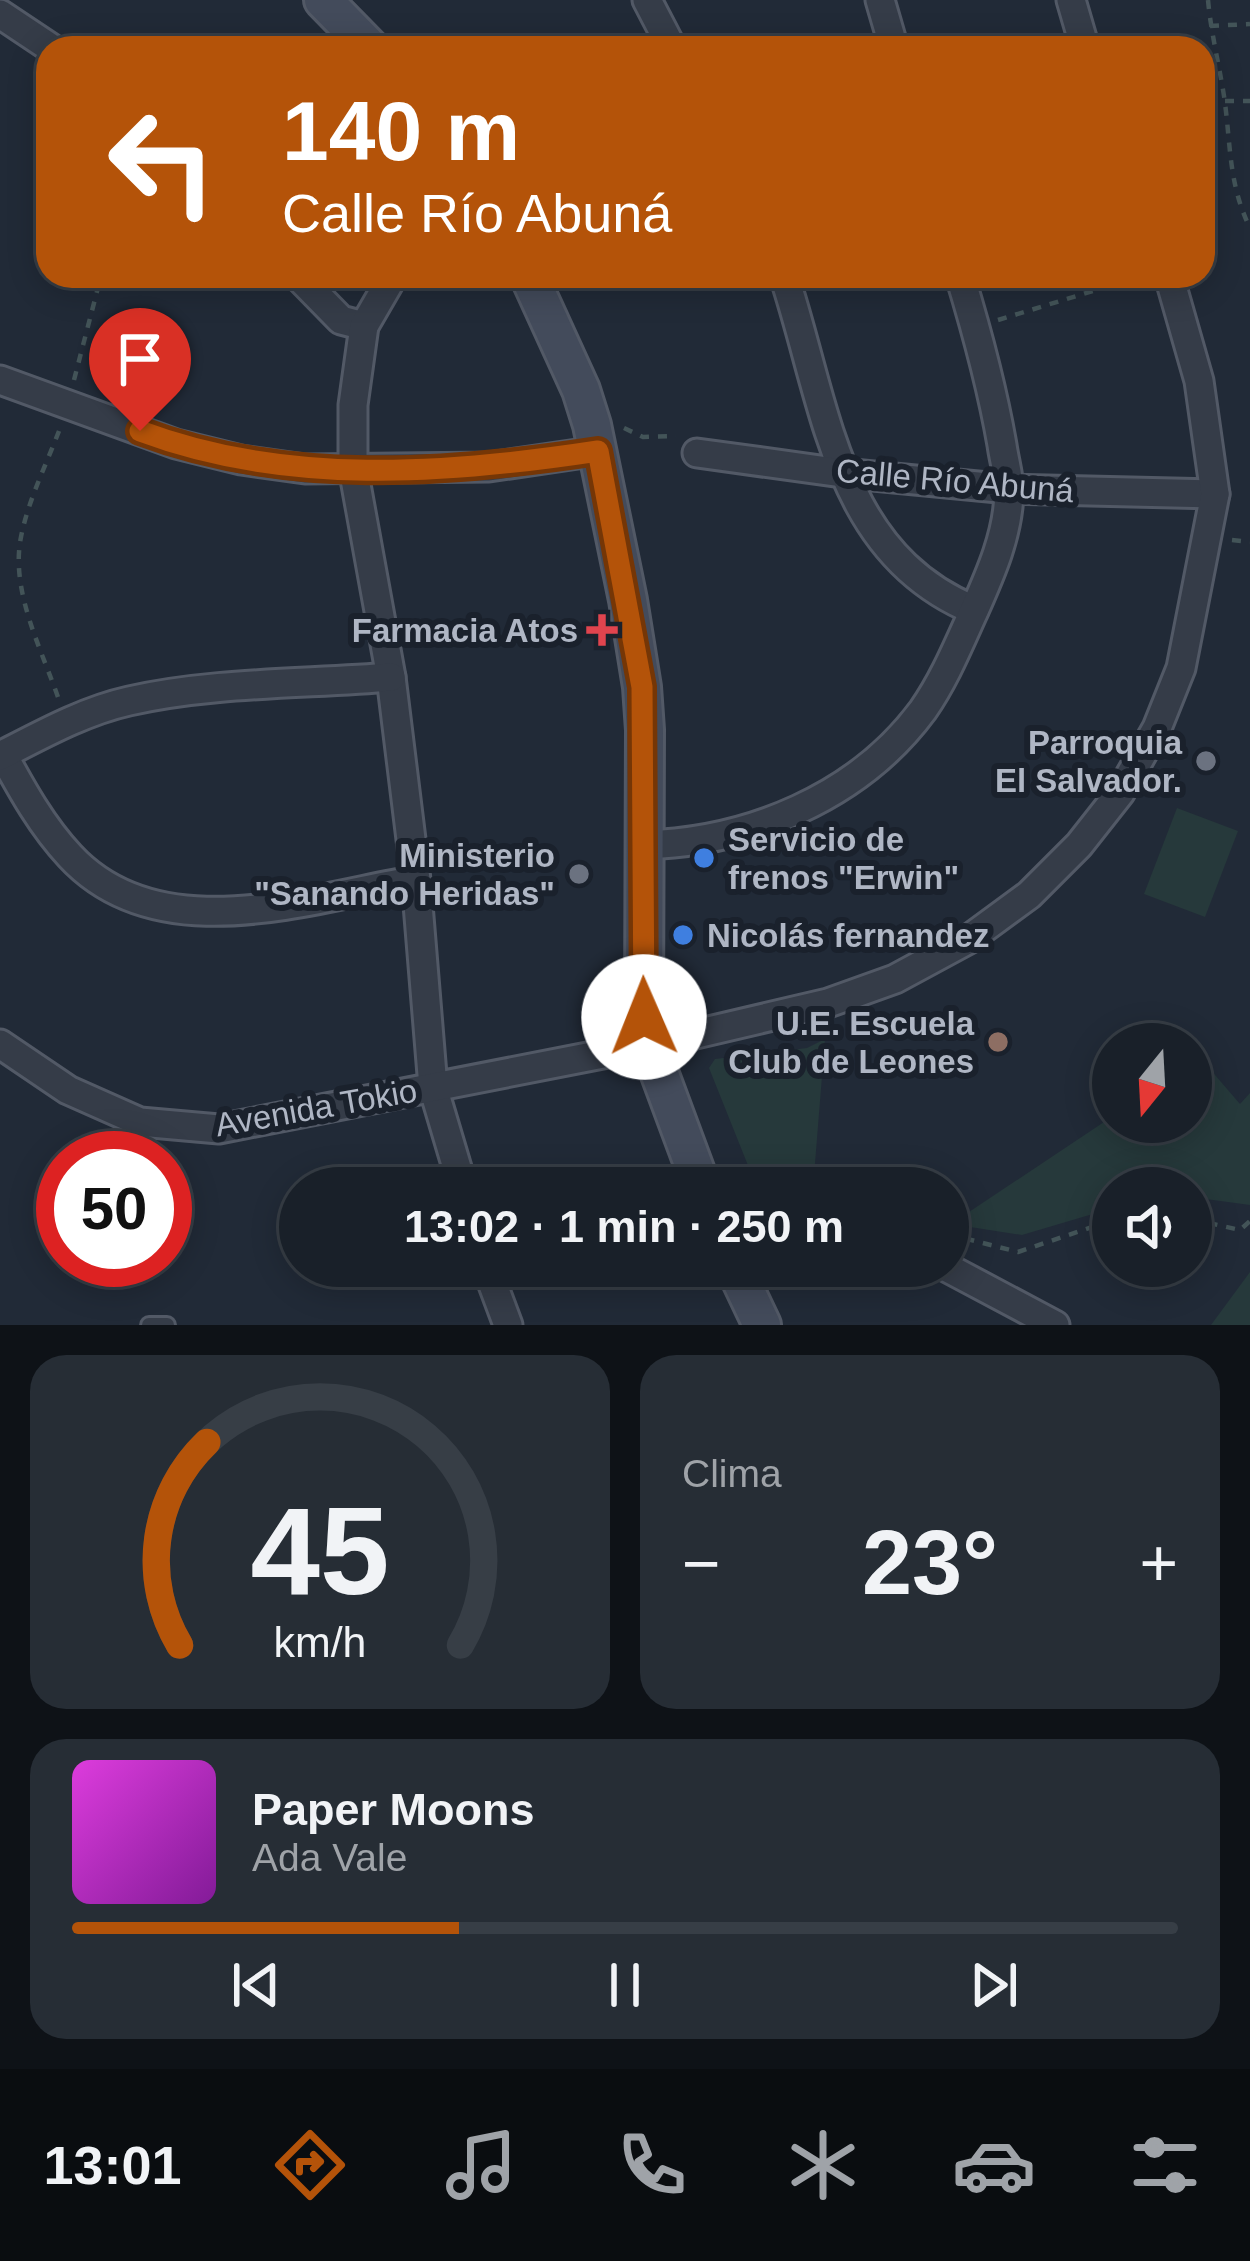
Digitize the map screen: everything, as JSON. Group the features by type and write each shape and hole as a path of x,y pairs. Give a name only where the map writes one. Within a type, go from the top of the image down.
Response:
{"main road":[{"path":"323,0 358,36"},
{"path":"534,288 581,390 611,440 642,687 643,993 649,1045 694,1167"},
{"path":"744,1287 762,1325"}],"street":[{"path":"646,0 666,36"},
{"path":"880,0 890,36"},
{"path":"1071,0 1082,36"},
{"path":"0,14 36,38"},
{"path":"310,288 341,320 364,326"},
{"path":"386,288 364,326 353,405 353,468 392,677 416,880 433,1087 457,1167"},
{"path":"788,288 842,473 874,533 908,573 946,599 974,610"},
{"path":"643,844 677,844 759,827 831,792 921,712 992,573 1009,489 993,394 964,288"},
{"name":"Avenida Tokio","path":"0,1044 68,1090 140,1123 219,1129 649,1045 828,1004 895,979 969,940 1028,895 1078,845 1120,793 1157,728 1181,668 1215,494 1199,381 1172,288"},
{"path":"0,380 176,444 305,469 489,467 611,440"},
{"name":"Calle Río Abuná","path":"697,453 1009,489 1215,494"},
{"path":"392,677 128,701 67,722 2,756 71,857 99,881 154,905 234,911 416,880"},
{"path":"969,1279 1055,1325"},
{"path":"494,1287 508,1325"}],"lane":[{"path":"149,1325 166,1325"}],"path":[{"path":"1208,0 1212,36"},
{"path":"1210,26 1250,24"},
{"path":"1215,51 1225,100 1228,157 1240,208 1250,228"},
{"path":"1225,100 1250,101"},
{"path":"1240,208 1250,207"},
{"path":"67,722 25,602 19,572 21,537 68,404 98,288"},
{"path":"975,327 1103,288"},
{"path":"611,440 671,436"},
{"path":"1212,1224 1240,1230 1250,1221"},
{"path":"969,1239 1018,1252 1092,1227"}],"shaded area":[{"path":"1177,808 1238,831 1205,917 1144,894"},
{"path":"825,1039 815,1167 749,1167 709,1068 715,1059 807,1048"},
{"path":"1212,1071 1240,1104 1250,1093 1250,1205 1212,1200 1212,1167 1092,1167 1092,1214 1022,1235 969,1227 969,1212 1092,1130 1092,1143 1212,1143"},
{"path":"1250,1272 1250,1325 1211,1325"}],"place":[{"name":"Farmacia Atos","path":"602,630"},
{"name":"Parroquia El Salvador.","path":"1206,761"},
{"name":"Servicio de frenos \"Erwin\"","path":"704,858"},
{"name":"Ministerio \"Sanando Heridas\"","path":"579,874"},
{"name":"Nicolás fernandez","path":"683,935"},
{"name":"U.E. Escuela Club de Leones","path":"998,1042"}],"route":[{"path":"140,431 241,460 305,469 489,467 598,451 642,687 644,1017"}]}
